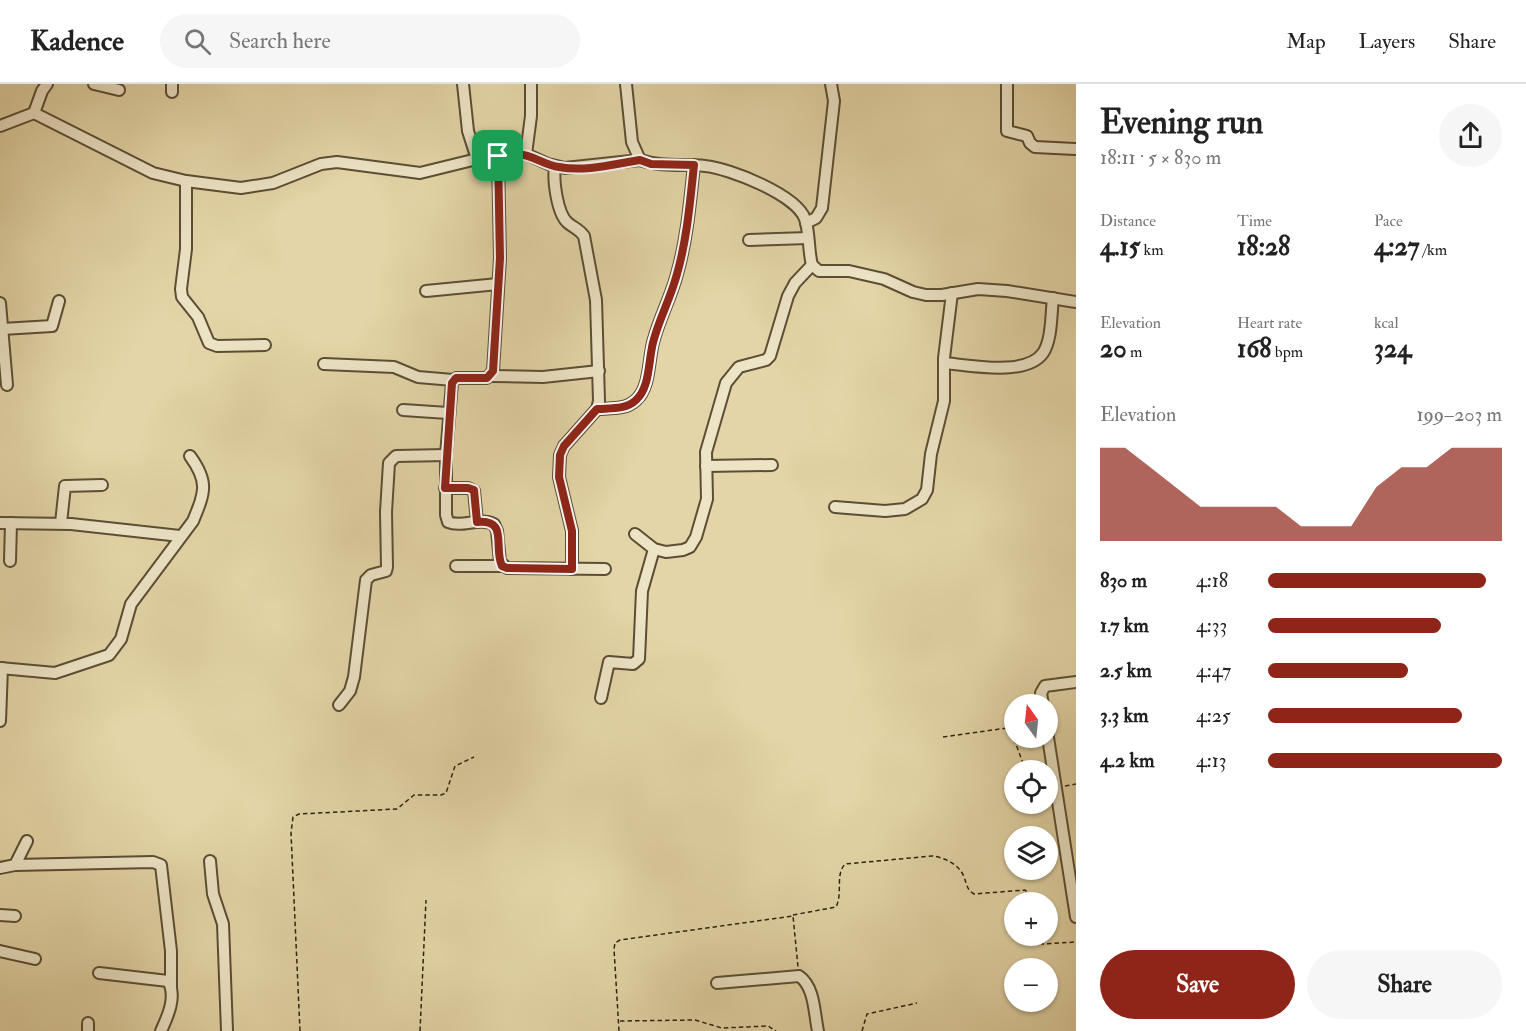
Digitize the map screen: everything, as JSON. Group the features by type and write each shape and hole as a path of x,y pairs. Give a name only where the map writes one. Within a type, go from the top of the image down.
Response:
{"street":[{"path":"34,113 47,84"},
{"path":"94,84 119,90"},
{"path":"463,84 468,131 477,159"},
{"path":"526,154 531,116 531,84"},
{"path":"626,84 632,142 640,160"},
{"path":"806,223 816,218 822,208 834,101 831,84"},
{"path":"1007,84 1008,131 1027,136 1035,147 1075,149"},
{"path":"0,126 34,113 153,173 186,181 241,188 256,187 321,164 346,162 420,173 477,159 526,154 555,167 578,168 640,160 651,164 694,165 722,170 767,188 793,203 801,212 806,223 812,265 819,271 849,271 876,277 926,295 978,289 1076,302"},
{"path":"491,376 498,284 498,156"},
{"path":"597,409 620,408 631,404 643,390 653,341 671,297 683,250 694,165"},
{"path":"555,167 555,186 562,213 568,223 584,236 596,300 600,388 597,409 564,446 560,455 559,477 572,531 572,569"},
{"path":"186,181 186,249 182,297 198,317 209,344 217,346 265,345"},
{"path":"749,240 808,238"},
{"path":"635,534 654,549 666,552 690,547 696,537 707,499 706,466 709,439 726,384 740,367 766,360 770,356 788,296 795,282 812,265"},
{"path":"426,291 498,284"},
{"path":"835,507 896,511 905,509 922,499 927,490 932,454 944,401 944,363 952,293"},
{"path":"944,363 1013,368 1025,366 1036,360 1044,352 1053,298"},
{"path":"2,329 55,325 58,301"},
{"path":"0,303 7,385"},
{"path":"324,364 394,367 418,377 453,380 482,379 491,376 543,377 599,370"},
{"path":"453,380 448,413 446,455 445,488 448,522 454,524 487,521 494,524 498,531 502,566"},
{"path":"403,410 448,413"},
{"path":"339,705 351,691 366,580 371,575 386,571 387,567 386,512 389,463 396,456 446,455"},
{"path":"0,721 1,668 55,673 109,655 121,639 131,604 193,521 201,501 204,483 201,471 190,456"},
{"path":"706,466 772,465"},
{"path":"61,523 65,486 102,485"},
{"path":"445,488 474,490 477,522"},
{"path":"10,561 5,523 61,523 180,536"},
{"path":"601,698 609,662 633,664 639,659 642,591 654,549"},
{"path":"456,566 605,569"},
{"path":"1041,694 1045,686 1076,682"},
{"path":"1050,748 1076,916"},
{"path":"15,865 27,841"},
{"path":"210,861 213,894 223,924 227,1031"},
{"path":"0,868 15,865 153,862 161,865 171,951 171,999 168,1016 161,1031"},
{"path":"0,915 15,916"},
{"path":"0,951 35,959"},
{"path":"99,973 162,979 168,981 171,986"},
{"path":"717,983 799,976 807,981 818,1031"}],"path":[{"path":"943,737 1004,728"},
{"path":"300,1031 291,833 293,817 299,814 397,809 414,795 441,795 449,788 455,766 474,757"},
{"path":"619,1031 614,949 615,943 620,940 793,916 836,907 839,900 840,872 845,864 940,856 961,870 968,889 974,894 1025,890 1027,892"},
{"path":"420,1031 426,900"},
{"path":"793,916 799,976"},
{"path":"1058,943 1076,942"},
{"path":"862,1031 867,1014 917,1003"},
{"path":"619,1021 695,1020 722,1028 768,1026 776,1031"}],"route":[{"path":"526,154 555,167 565,168 640,160 651,164 694,165 683,250 671,297 653,341 643,390 631,404 620,408 597,409 564,446 560,455 559,477 568,507 573,540 572,569 502,566 498,531 494,524 487,521 477,522 474,490 445,488 450,387 456,378 482,379 491,376 493,371 500,258 498,156 526,154"}]}
